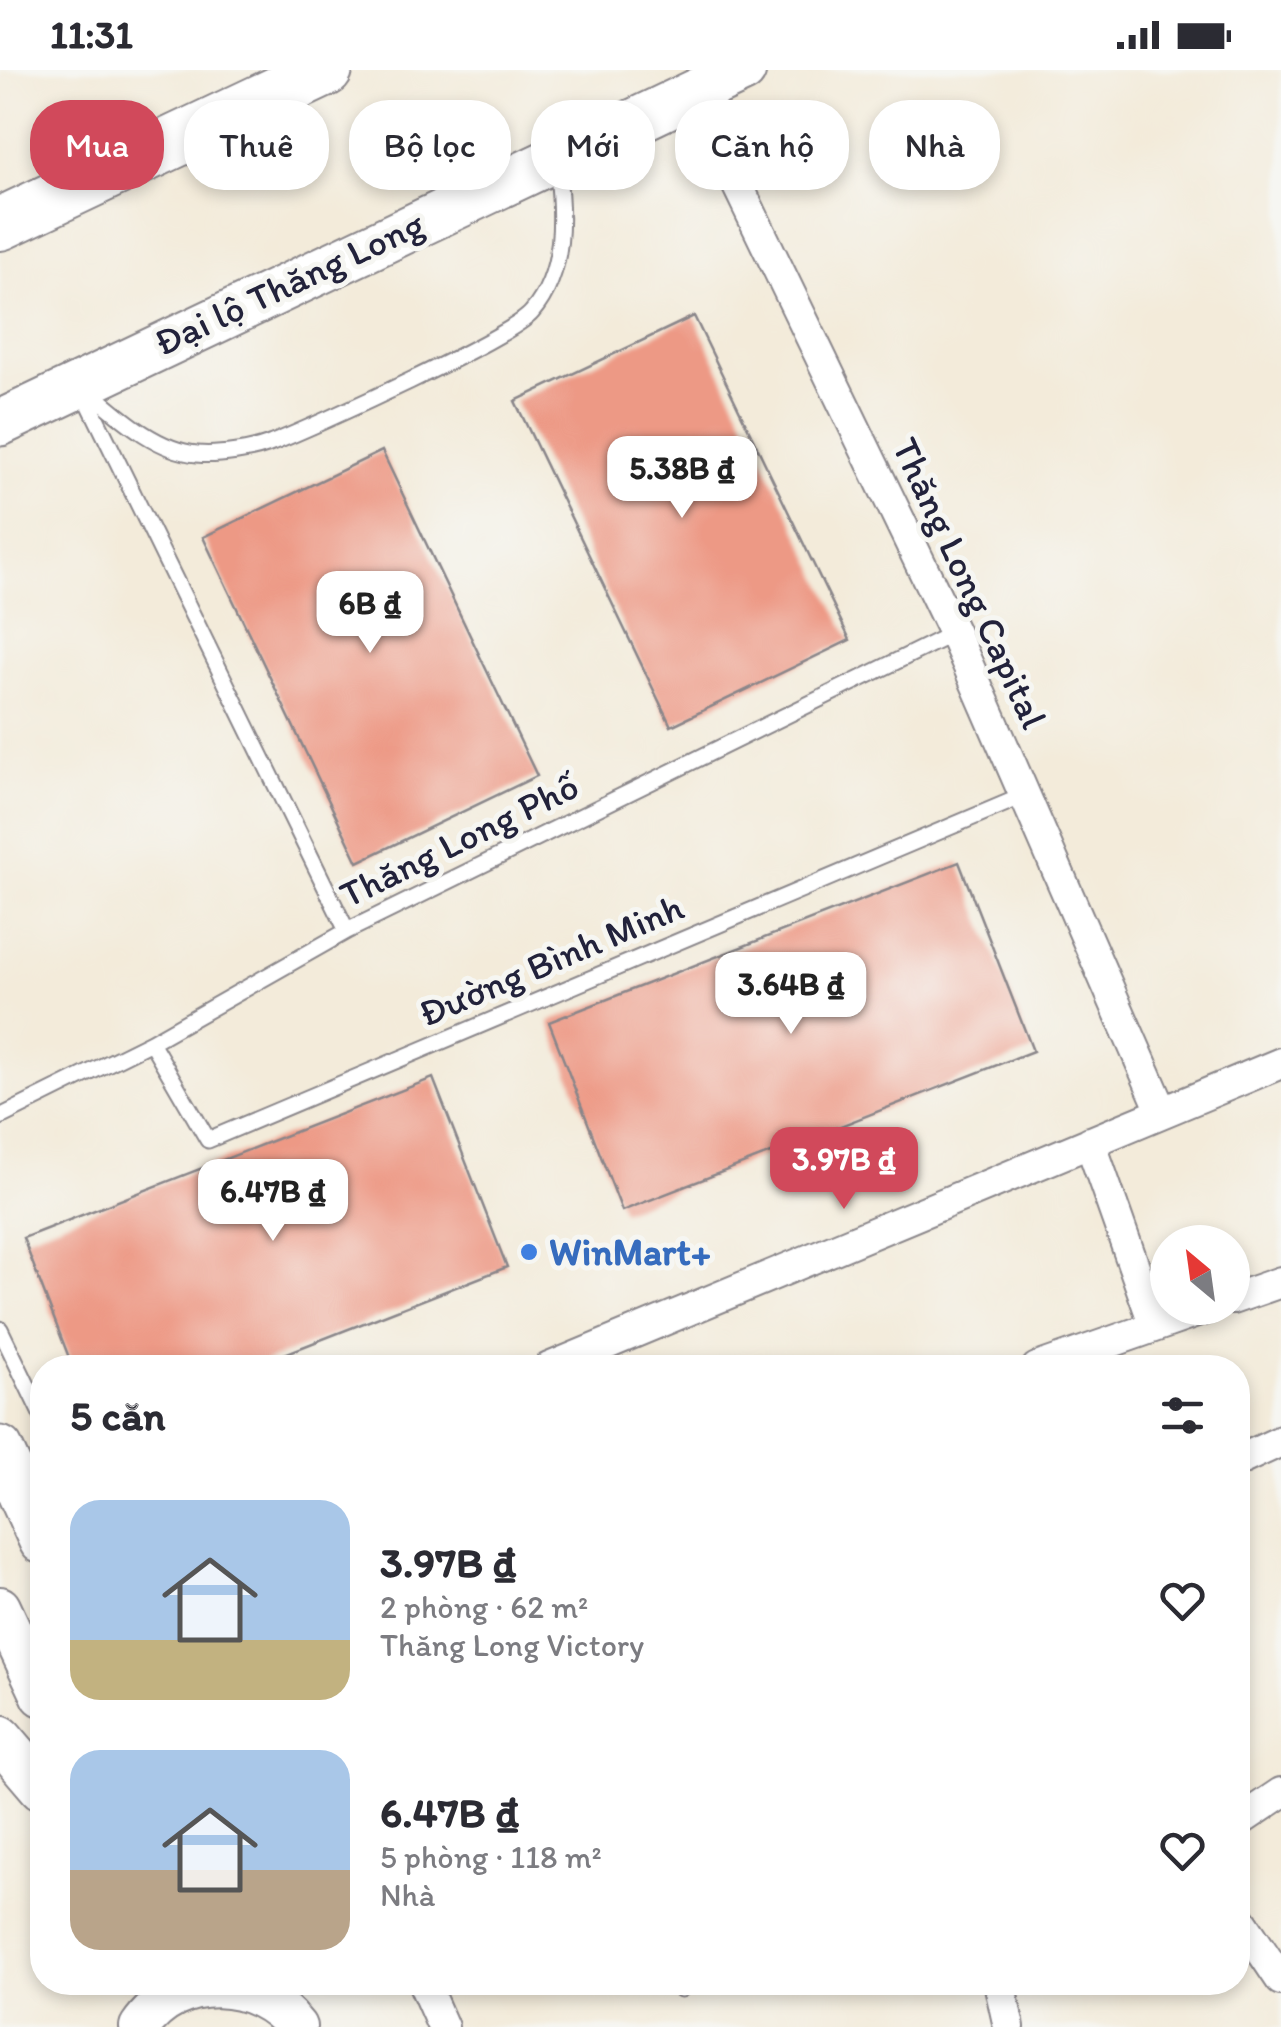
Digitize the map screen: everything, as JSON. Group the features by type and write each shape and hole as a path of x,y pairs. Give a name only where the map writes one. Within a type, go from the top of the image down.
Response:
{"highway":[{"path":"0,224 326,70"}],"main road":[{"name":"Đại lộ Thăng Long","path":"655,111 743,70"},
{"name":"Đại lộ Thăng Long","path":"0,424 80,382 531,170"},
{"path":"0,1450 30,1515"},
{"path":"0,1738 30,1773"}],"street":[{"name":"Thăng Long Capital","path":"693,93 954,633 1162,1111"},
{"path":"580,1355 1281,1063"},
{"path":"1090,1142 1155,1326"},
{"path":"1250,1293 1281,1282"},
{"path":"1074,1355 1158,1325"},
{"path":"1250,1455 1281,1441"},
{"path":"0,1608 30,1671"},
{"path":"1250,1814 1281,1793"},
{"path":"1250,1934 1281,1980"},
{"path":"149,2007 175,1995"},
{"path":"256,1995 285,2012 296,2027"},
{"path":"429,1995 443,2027"},
{"path":"1002,1995 1010,2027"}],"lane":[{"path":"80,382 139,432 196,454 268,445 489,340 531,314 548,282 564,223 560,190"},
{"path":"80,382 347,931"},
{"name":"Thăng Long Phố","path":"0,1117 152,1042 347,931 954,633"},
{"name":"Đường Bình Minh","path":"152,1042 208,1140 1024,796"},
{"path":"0,1329 30,1391"}],"building":[{"path":"694,316 850,640 671,726 515,401"},
{"path":"382,451 537,776 358,862 203,537"},
{"path":"959,862 1033,1051 622,1211 549,1022"},
{"path":"433,1078 507,1267 282,1355 68,1355 23,1238"}],"place":[{"name":"WinMart+","path":"529,1252"}]}
